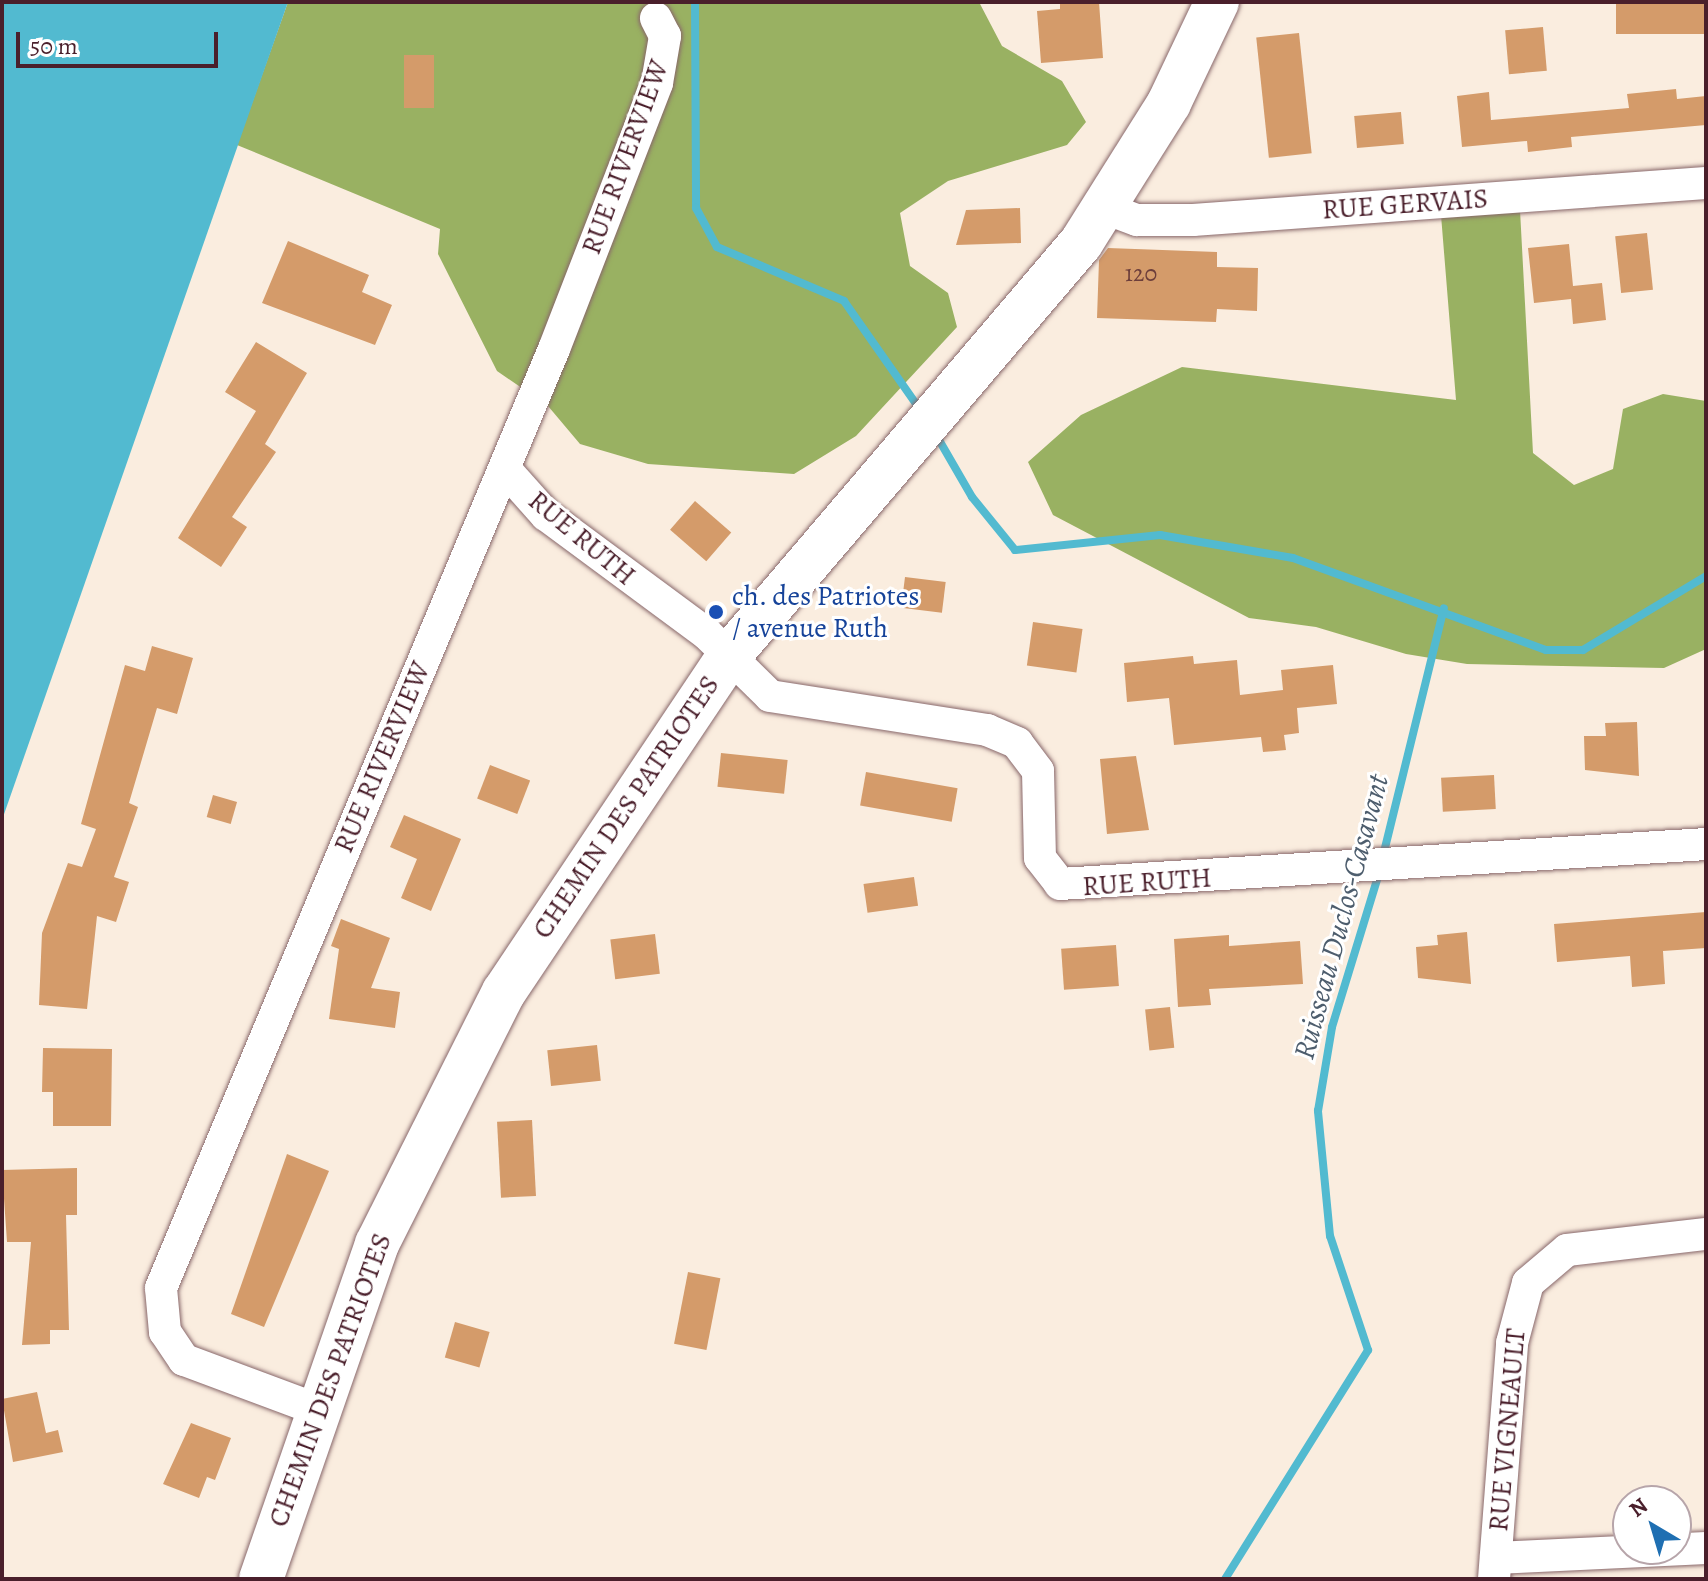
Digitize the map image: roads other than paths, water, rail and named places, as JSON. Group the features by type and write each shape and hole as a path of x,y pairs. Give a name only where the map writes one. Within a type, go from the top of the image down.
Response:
{"main road":[{"name":"CHEMIN DES PATRIOTES","path":"261,1579 316,1409 377,1244 455,1078 594,848 728,657 1105,208 1169,103 1217,2"}],"street":[{"name":"RUE RIVERVIEW","path":"316,1409 184,1360 165,1332 161,1288 505,469 657,83 665,36 656,18"},
{"name":"RUE GERVAIS","path":"1105,208 1137,220 1193,220 1706,183"},
{"name":"RUE RUTH","path":"505,469 556,524 728,657 770,696 987,730 1017,743 1038,771 1040,858 1050,876 1070,887 1706,844"},
{"name":"RUE VIGNEAULT","path":"1495,1568 1512,1343 1528,1283 1582,1246 1706,1234"},
{"path":"1495,1568 1706,1548"}],"water":[{"path":"2,2 288,2 2,820"}],"waterway":[{"path":"695,2 696,208 717,247 844,301 921,411"},
{"path":"935,433 972,497 1015,550 1160,535 1293,558 1546,650 1583,650 1706,576"},
{"name":"Ruisseau Duclos-Casavant","path":"1383,856 1444,608"},
{"name":"Ruisseau Duclos-Casavant","path":"1225,1579 1368,1350 1330,1236 1318,1111 1332,1027 1379,873"}],"place":[{"name":"ch. des Patriotes / avenue Ruth","path":"716,612"}]}
